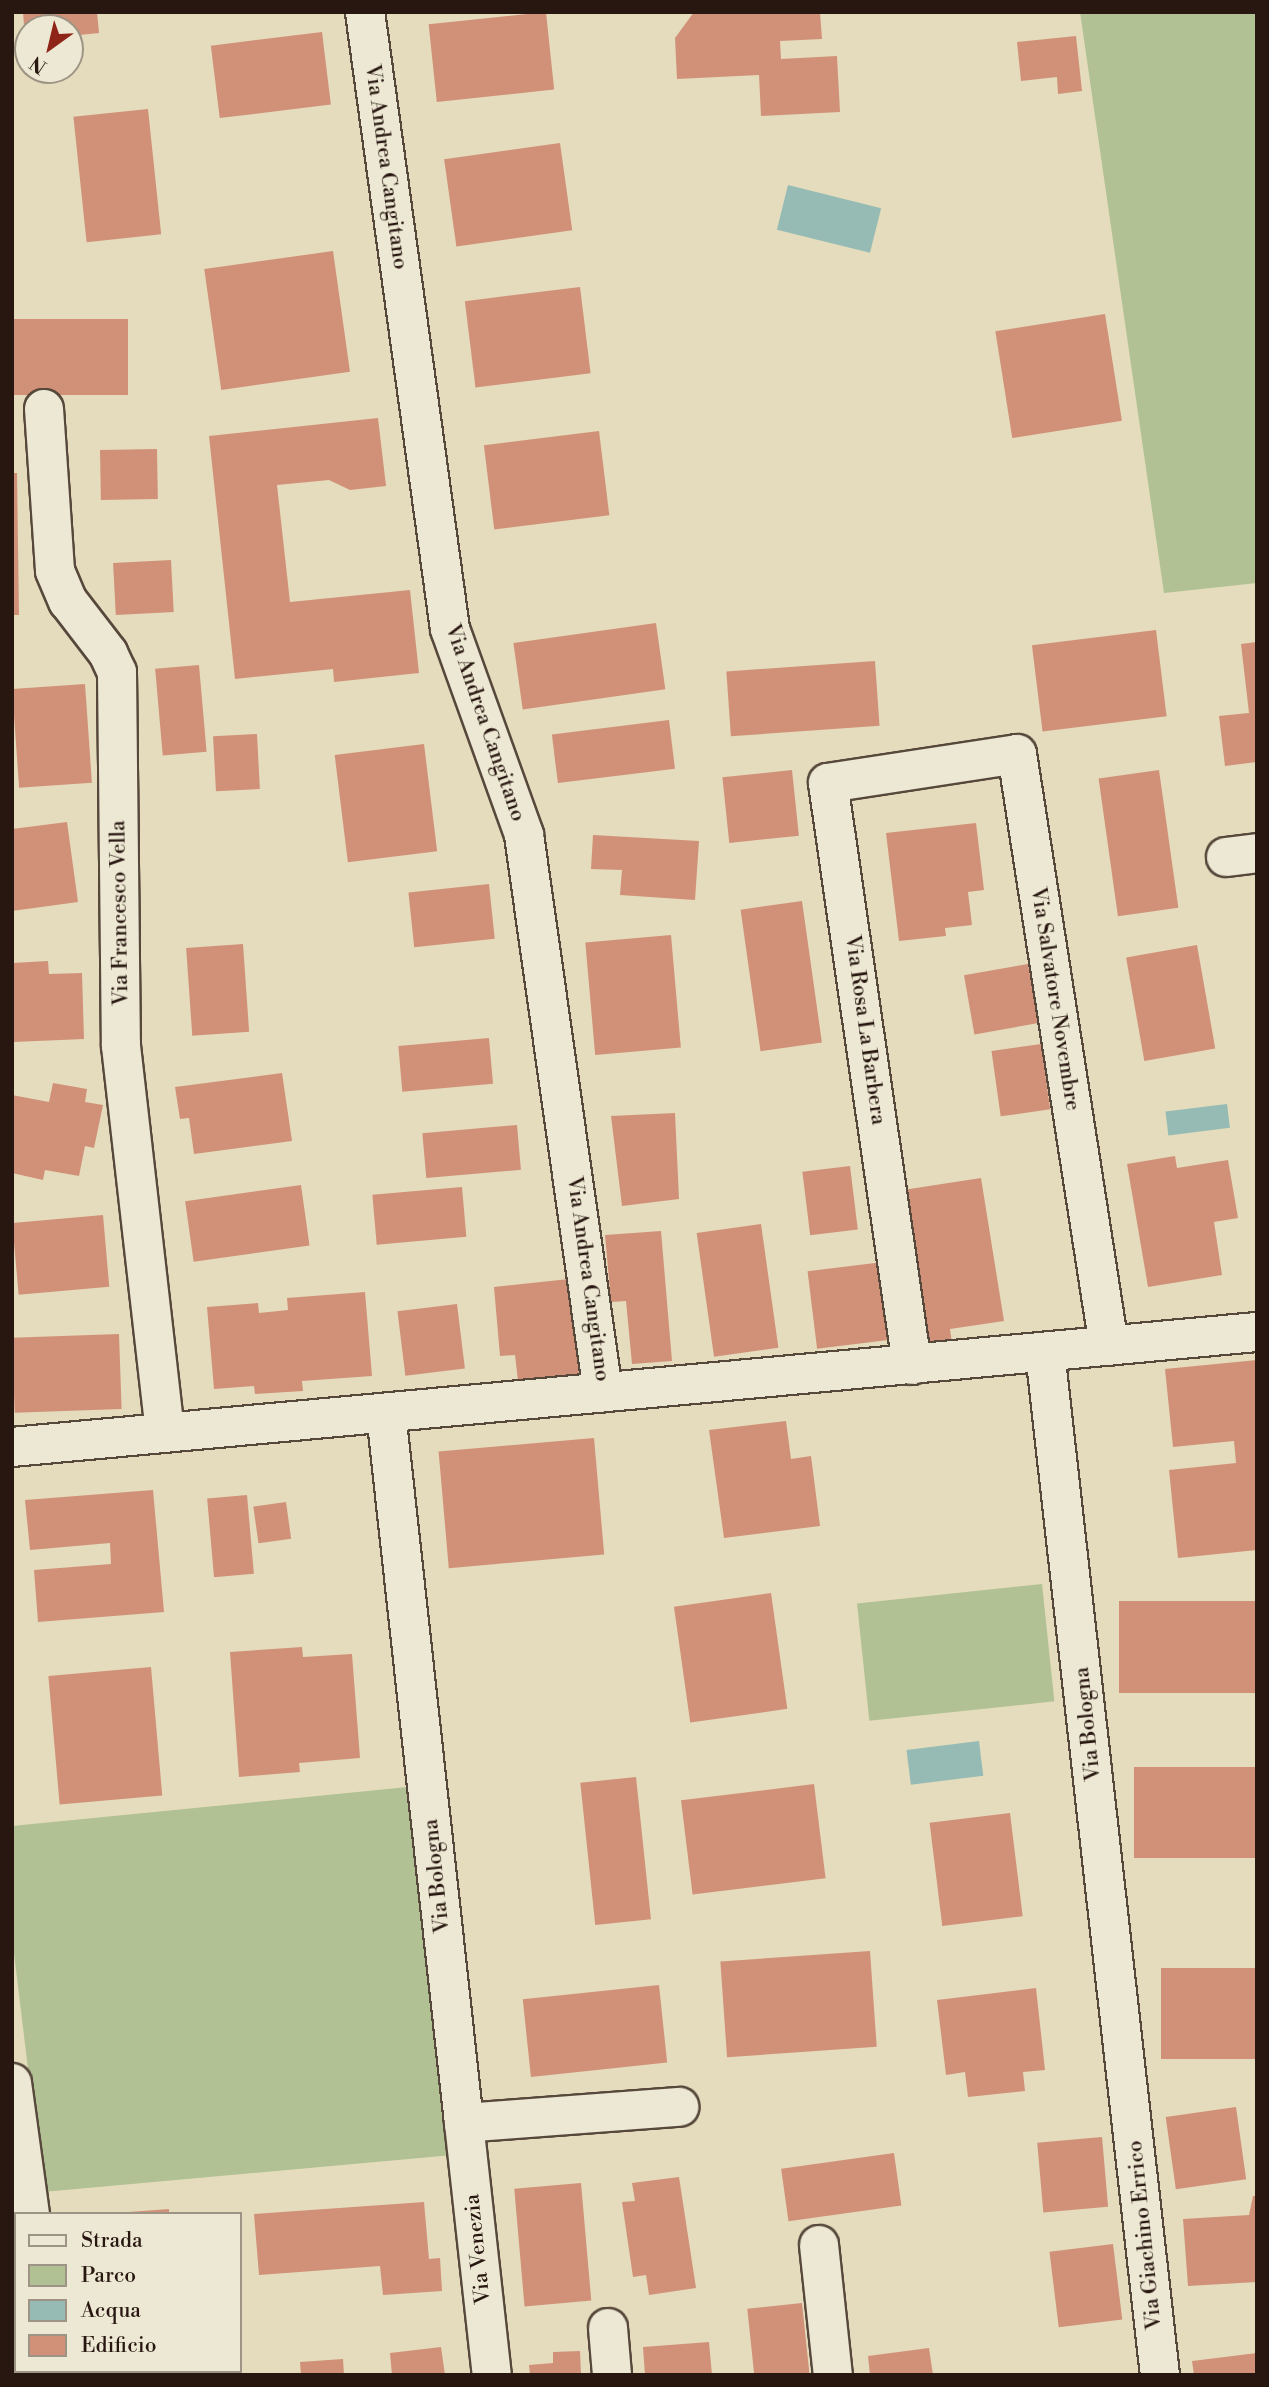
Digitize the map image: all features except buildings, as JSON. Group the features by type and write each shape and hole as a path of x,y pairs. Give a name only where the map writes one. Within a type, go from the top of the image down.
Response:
{"street":[{"name":"Via Andrea Cangitano","path":"365,12 450,629 524,835 603,1392"},
{"name":"Via Francesco Vella","path":"44,409 55,571 68,601 108,653 117,672 121,1046 164,1433"},
{"name":"Via Salvatore Novembre","path":"915,769 1017,754 1109,1346"},
{"name":"Via Rosa La Barbera","path":"912,1365 828,783 915,769"},
{"path":"12,1447 1257,1332"},
{"name":"Via Bologna","path":"1045,1352 1130,2095"},
{"name":"Via Bologna","path":"386,1413 464,2123"},
{"path":"12,2083 30,2212"},
{"name":"Via Giachino Errico","path":"1130,2095 1160,2375"},
{"path":"464,2123 679,2106"},
{"name":"Via Venezia","path":"464,2123 492,2375"},
{"path":"819,2245 833,2375"},
{"path":"608,2328 612,2375"}],"green space":[{"path":"1080,12 1257,12 1257,583 1164,593"},
{"path":"1042,1584 1054,1701 869,1721 857,1603"},
{"path":"408,1787 453,2155 43,2192 12,1937 12,1826"}],"water":[{"path":"788,185 881,208 870,253 777,230"},
{"path":"1227,1104 1230,1128 1168,1135 1165,1112"},
{"path":"979,1741 983,1776 911,1785 907,1750"}],"railway":[{"path":"12,2317 14,2330"}]}
